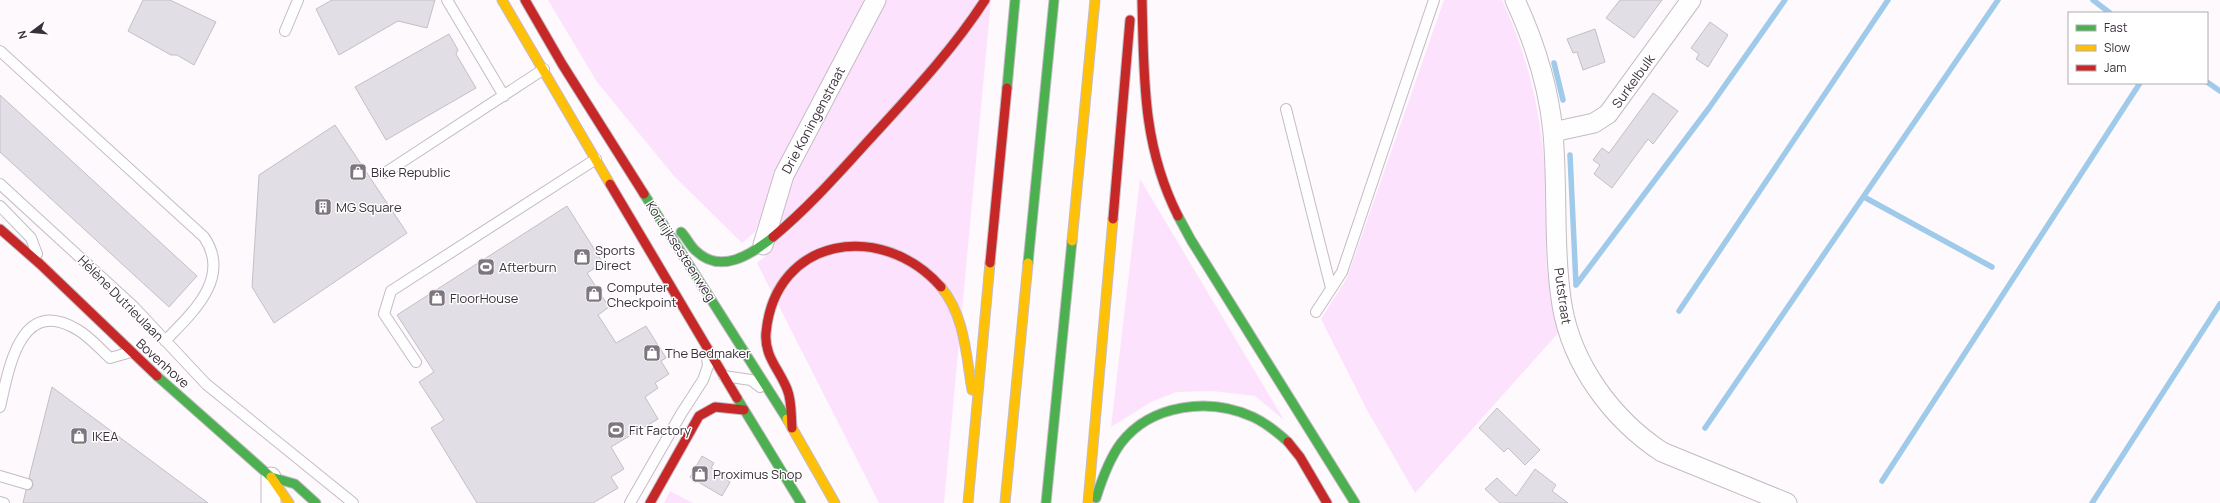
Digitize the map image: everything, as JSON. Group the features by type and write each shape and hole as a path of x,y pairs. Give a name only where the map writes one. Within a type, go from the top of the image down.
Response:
{"main road":[{"name":"Kortrijksesteenweg","path":"502,0 544,69 706,347 801,503"},
{"name":"Kortrijksesteenweg","path":"525,0 660,220 724,316 792,428 835,503"},
{"path":"660,220 672,223 697,252 708,260 716,262 735,260 751,254 800,215 929,75 965,31 986,0"},
{"path":"968,503 1015,0"},
{"path":"1005,503 1054,0"},
{"path":"1046,503 1095,0"},
{"path":"1142,0 1144,86 1150,138 1165,190 1191,240 1355,503"},
{"path":"1088,503 1131,8"},
{"name":"Bovenhove","path":"0,229 40,264 131,352 271,477 295,484 316,503"},
{"path":"792,428 789,394 767,355 766,337 772,302 785,280 812,256 845,245 868,245 891,250 917,264 936,280 953,304 960,326 977,416"},
{"path":"650,503 699,416 706,409 718,405 744,410"},
{"path":"1094,503 1103,477 1115,452 1127,436 1146,421 1168,410 1189,405 1210,405 1229,408 1248,414 1268,426 1290,444 1327,503"},
{"path":"271,477 284,498 289,503"}],"street":[{"name":"Drie Koningenstraat","path":"768,241 784,175 876,0"},
{"name":"Putstraat","path":"1515,0 1532,43 1542,77 1553,132 1558,268 1562,306 1570,335 1587,372 1615,412 1645,441 1662,452 1777,501"},
{"name":"Surkelbulk","path":"1553,132 1602,120 1692,0"},
{"path":"271,477 271,503"}],"lane":[{"path":"285,31 298,0"},
{"path":"447,0 504,96"},
{"path":"1316,312 1342,272 1434,0"},
{"path":"0,51 204,237 210,246 214,256 215,268 205,295 191,315 165,341"},
{"path":"385,172 544,69"},
{"path":"1286,108 1331,288"},
{"path":"416,362 384,314 391,291 596,159"},
{"name":"Hélène Dutrieulaan","path":"0,184 134,307 206,384 353,503"},
{"path":"0,206 31,238 40,264"},
{"path":"0,407 11,360 19,341 28,329 42,322 60,321 79,331 110,358 131,352"},
{"path":"630,503 681,414 703,380 708,366 706,347"},
{"path":"703,380 724,375 751,380 771,395"},
{"path":"0,476 27,484"},
{"path":"0,502 4,503"}],"shaded area":[{"path":"548,0 871,0 780,169 755,232 742,243 674,176 597,82"},
{"path":"886,0 991,0 944,503 879,503 757,263 769,253 778,211 798,164"},
{"path":"1444,0 1502,0 1512,22 1527,68 1542,139 1546,187 1547,269 1560,331 1415,493 1367,410 1321,319 1347,278"},
{"path":"1140,179 1284,420 1255,396 1212,391 1176,392 1151,402 1111,427"},
{"path":"670,491 693,503 664,503"}],"building":[{"path":"143,0 170,0 216,22 194,65 177,55 171,55 128,31"},
{"path":"332,0 435,0 427,28 398,21 339,55 316,9"},
{"path":"1620,0 1662,0 1634,38 1606,18"},
{"path":"1710,22 1728,35 1708,67 1696,59 1699,54 1691,48"},
{"path":"1595,29 1605,62 1583,70 1577,52 1573,53 1567,39"},
{"path":"449,34 458,50 456,54 476,88 386,140 355,87"},
{"path":"1653,93 1678,111 1653,144 1648,139 1612,188 1594,174 1600,165 1593,160 1602,148 1609,153"},
{"path":"0,95 197,276 169,307 0,152"},
{"name":"MG Square","path":"335,125 407,233 274,323 252,287 259,175"},
{"path":"567,206 603,263 587,273 609,307 598,315 616,343 646,326 666,358 661,361 669,374 655,383 658,388 645,397 658,419 611,447 624,469 611,477 618,488 593,503 477,503 431,428 444,420 419,382 434,372 397,315"},
{"name":"IKEA","path":"52,387 208,503 23,503 26,490 31,489 33,485 32,480 29,478"},
{"path":"1497,408 1540,450 1525,465 1508,448 1504,452 1479,428"},
{"path":"702,456 714,463 711,468 727,477 726,479 730,482 722,496 690,477"},
{"path":"1535,469 1556,485 1552,491 1568,503 1500,503 1485,489 1497,478 1516,496"}],"waterway":[{"path":"1570,155 1576,285 1709,108 1785,0"},
{"path":"1679,311 1888,0"},
{"path":"1705,428 1998,0"},
{"path":"2093,0 2109,12"},
{"path":"1554,63 1563,100"},
{"path":"2208,83 2220,91"},
{"path":"1882,481 2139,84"},
{"path":"1864,197 1992,267"},
{"path":"2092,503 2220,304"}],"traffic: fast":[{"path":"1007,88 1015,0"},
{"path":"1028,263 1054,0"},
{"path":"644,194 787,419"},
{"path":"1178,216 1191,240 1355,503"},
{"path":"681,232 692,247 706,258 726,262 756,250 773,237"},
{"path":"1046,503 1072,241"},
{"path":"157,376 271,477 295,484 316,503"},
{"path":"737,398 801,503"},
{"path":"1096,498 1109,462 1121,443 1134,430 1148,420 1165,412 1200,406 1218,407 1236,411 1262,422 1276,431 1288,442"}],"traffic: slow":[{"path":"502,0 610,184"},
{"path":"1072,241 1095,0"},
{"path":"1088,503 1113,219"},
{"path":"968,503 990,263"},
{"path":"1005,503 1028,263"},
{"path":"941,287 949,298 960,323 972,390"},
{"path":"787,419 835,503"},
{"path":"271,477 289,503"}],"traffic: jam":[{"path":"525,0 562,64 644,194"},
{"path":"773,237 846,165 915,89 945,55 985,0"},
{"path":"1142,0 1143,56 1147,110 1151,137 1157,163 1166,189 1178,216"},
{"path":"1113,219 1130,20"},
{"path":"990,263 1007,88"},
{"path":"610,184 737,398"},
{"path":"0,229 40,264 157,376"},
{"path":"792,428 791,403 789,394 770,356 766,341 766,333 774,300 789,275 810,258 835,248 862,247 890,252 917,266 941,287"},
{"path":"650,503 699,416 715,407 744,410"},
{"path":"1288,442 1300,457 1327,503"}],"place":[{"name":"Bike Republic","path":"358,172"},
{"name":"MG Square","path":"323,207"},
{"name":"Sports Direct","path":"582,257"},
{"name":"Afterburn","path":"486,267"},
{"name":"Computer Checkpoint","path":"594,294"},
{"name":"FloorHouse","path":"437,298"},
{"name":"The Bedmaker","path":"652,353"},
{"name":"Fit Factory","path":"616,430"},
{"name":"IKEA","path":"79,436"},
{"name":"Proximus Shop","path":"700,474"}]}
